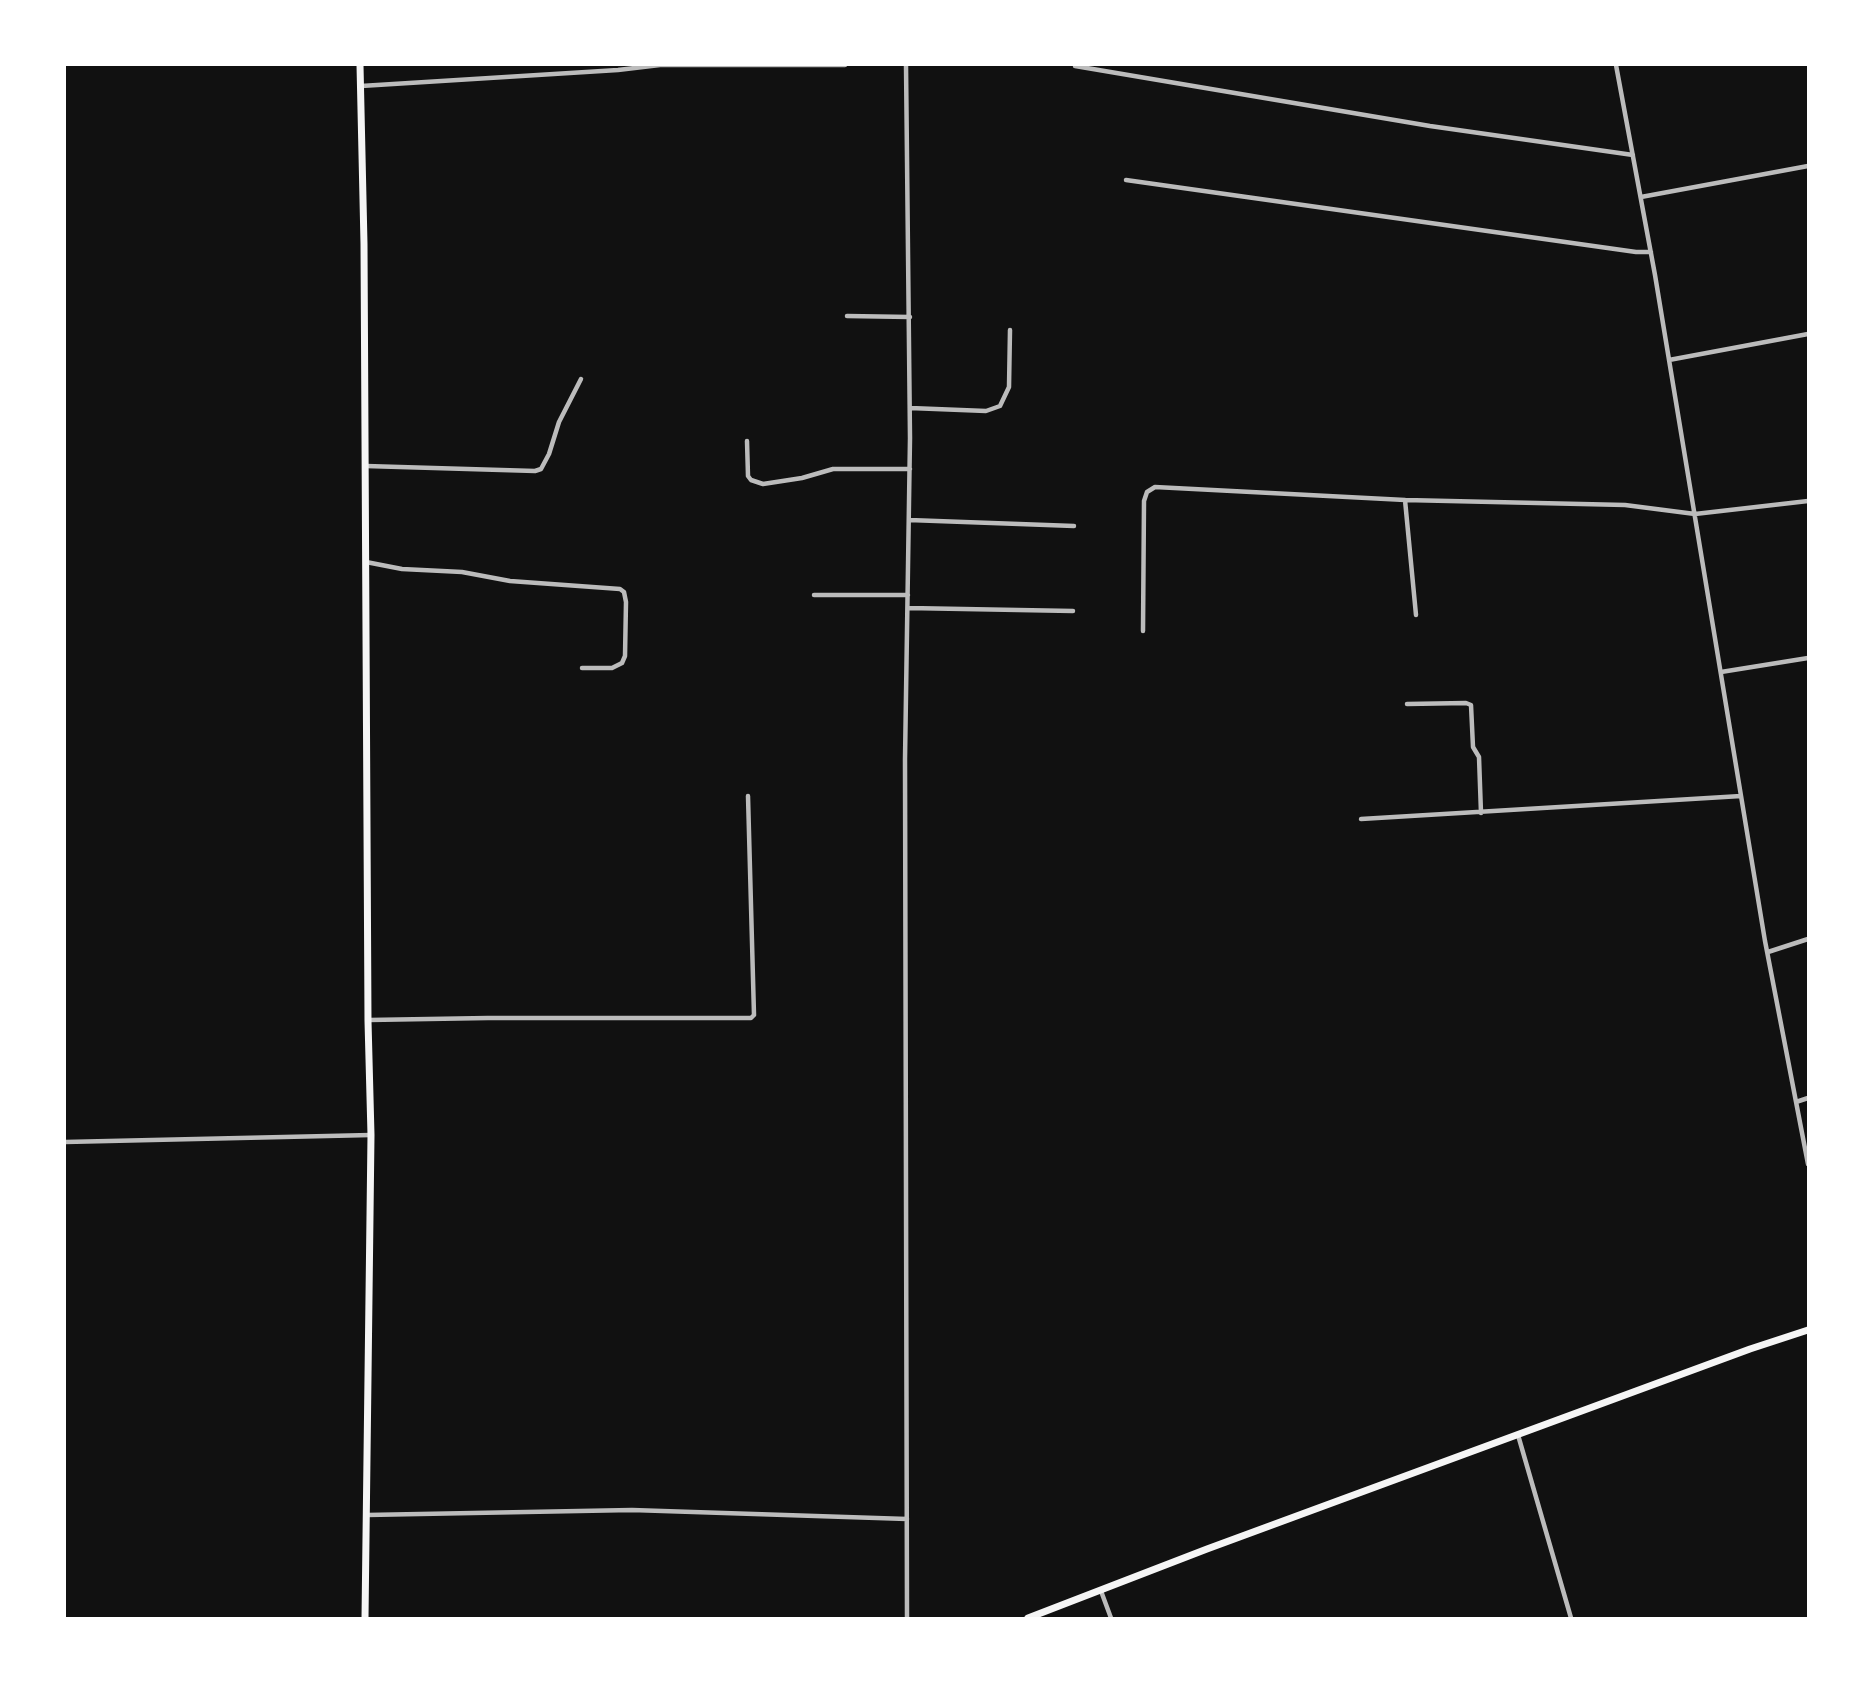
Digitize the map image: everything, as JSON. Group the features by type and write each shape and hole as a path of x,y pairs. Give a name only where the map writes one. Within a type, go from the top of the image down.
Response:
{"main road":[{"path":"360,65 371,1135 365,1618"},
{"path":"1028,1618 1749,1349 1808,1331"}],"street":[{"path":"360,86 660,65 845,65"},
{"path":"906,65 910,317 905,760 904,1250 907,1618"},
{"path":"1616,65 1651,251 1768,952 1808,1164"},
{"path":"1075,66 1430,126 1633,155"},
{"path":"1641,197 1808,166"},
{"path":"1126,180 1595,246 1651,251"},
{"path":"847,316 910,317"},
{"path":"910,408 986,411 1000,406 1009,387 1010,330"},
{"path":"1669,360 1808,334"},
{"path":"365,466 541,470 559,422 581,379"},
{"path":"747,441 748,476 751,480 763,484 802,478 833,469 910,469"},
{"path":"1143,631 1144,502 1150,488 1159,486 1405,500 1625,505 1695,514 1808,501"},
{"path":"1405,500 1416,615"},
{"path":"909,520 1074,526"},
{"path":"365,562 402,569 462,572 510,581 620,589 624,592 626,602 625,656 622,663 612,668 582,668"},
{"path":"814,595 908,595"},
{"path":"908,608 1073,611"},
{"path":"1721,672 1808,658"},
{"path":"1407,704 1471,705 1473,747 1479,757 1481,813"},
{"path":"368,1020 751,1018 754,1015 748,796"},
{"path":"1361,819 1741,796"},
{"path":"1768,952 1808,939"},
{"path":"1796,1102 1808,1098"},
{"path":"65,1142 371,1135"},
{"path":"1518,1435 1571,1618"},
{"path":"367,1515 632,1510 907,1519"},
{"path":"1101,1591 1111,1618"}]}
